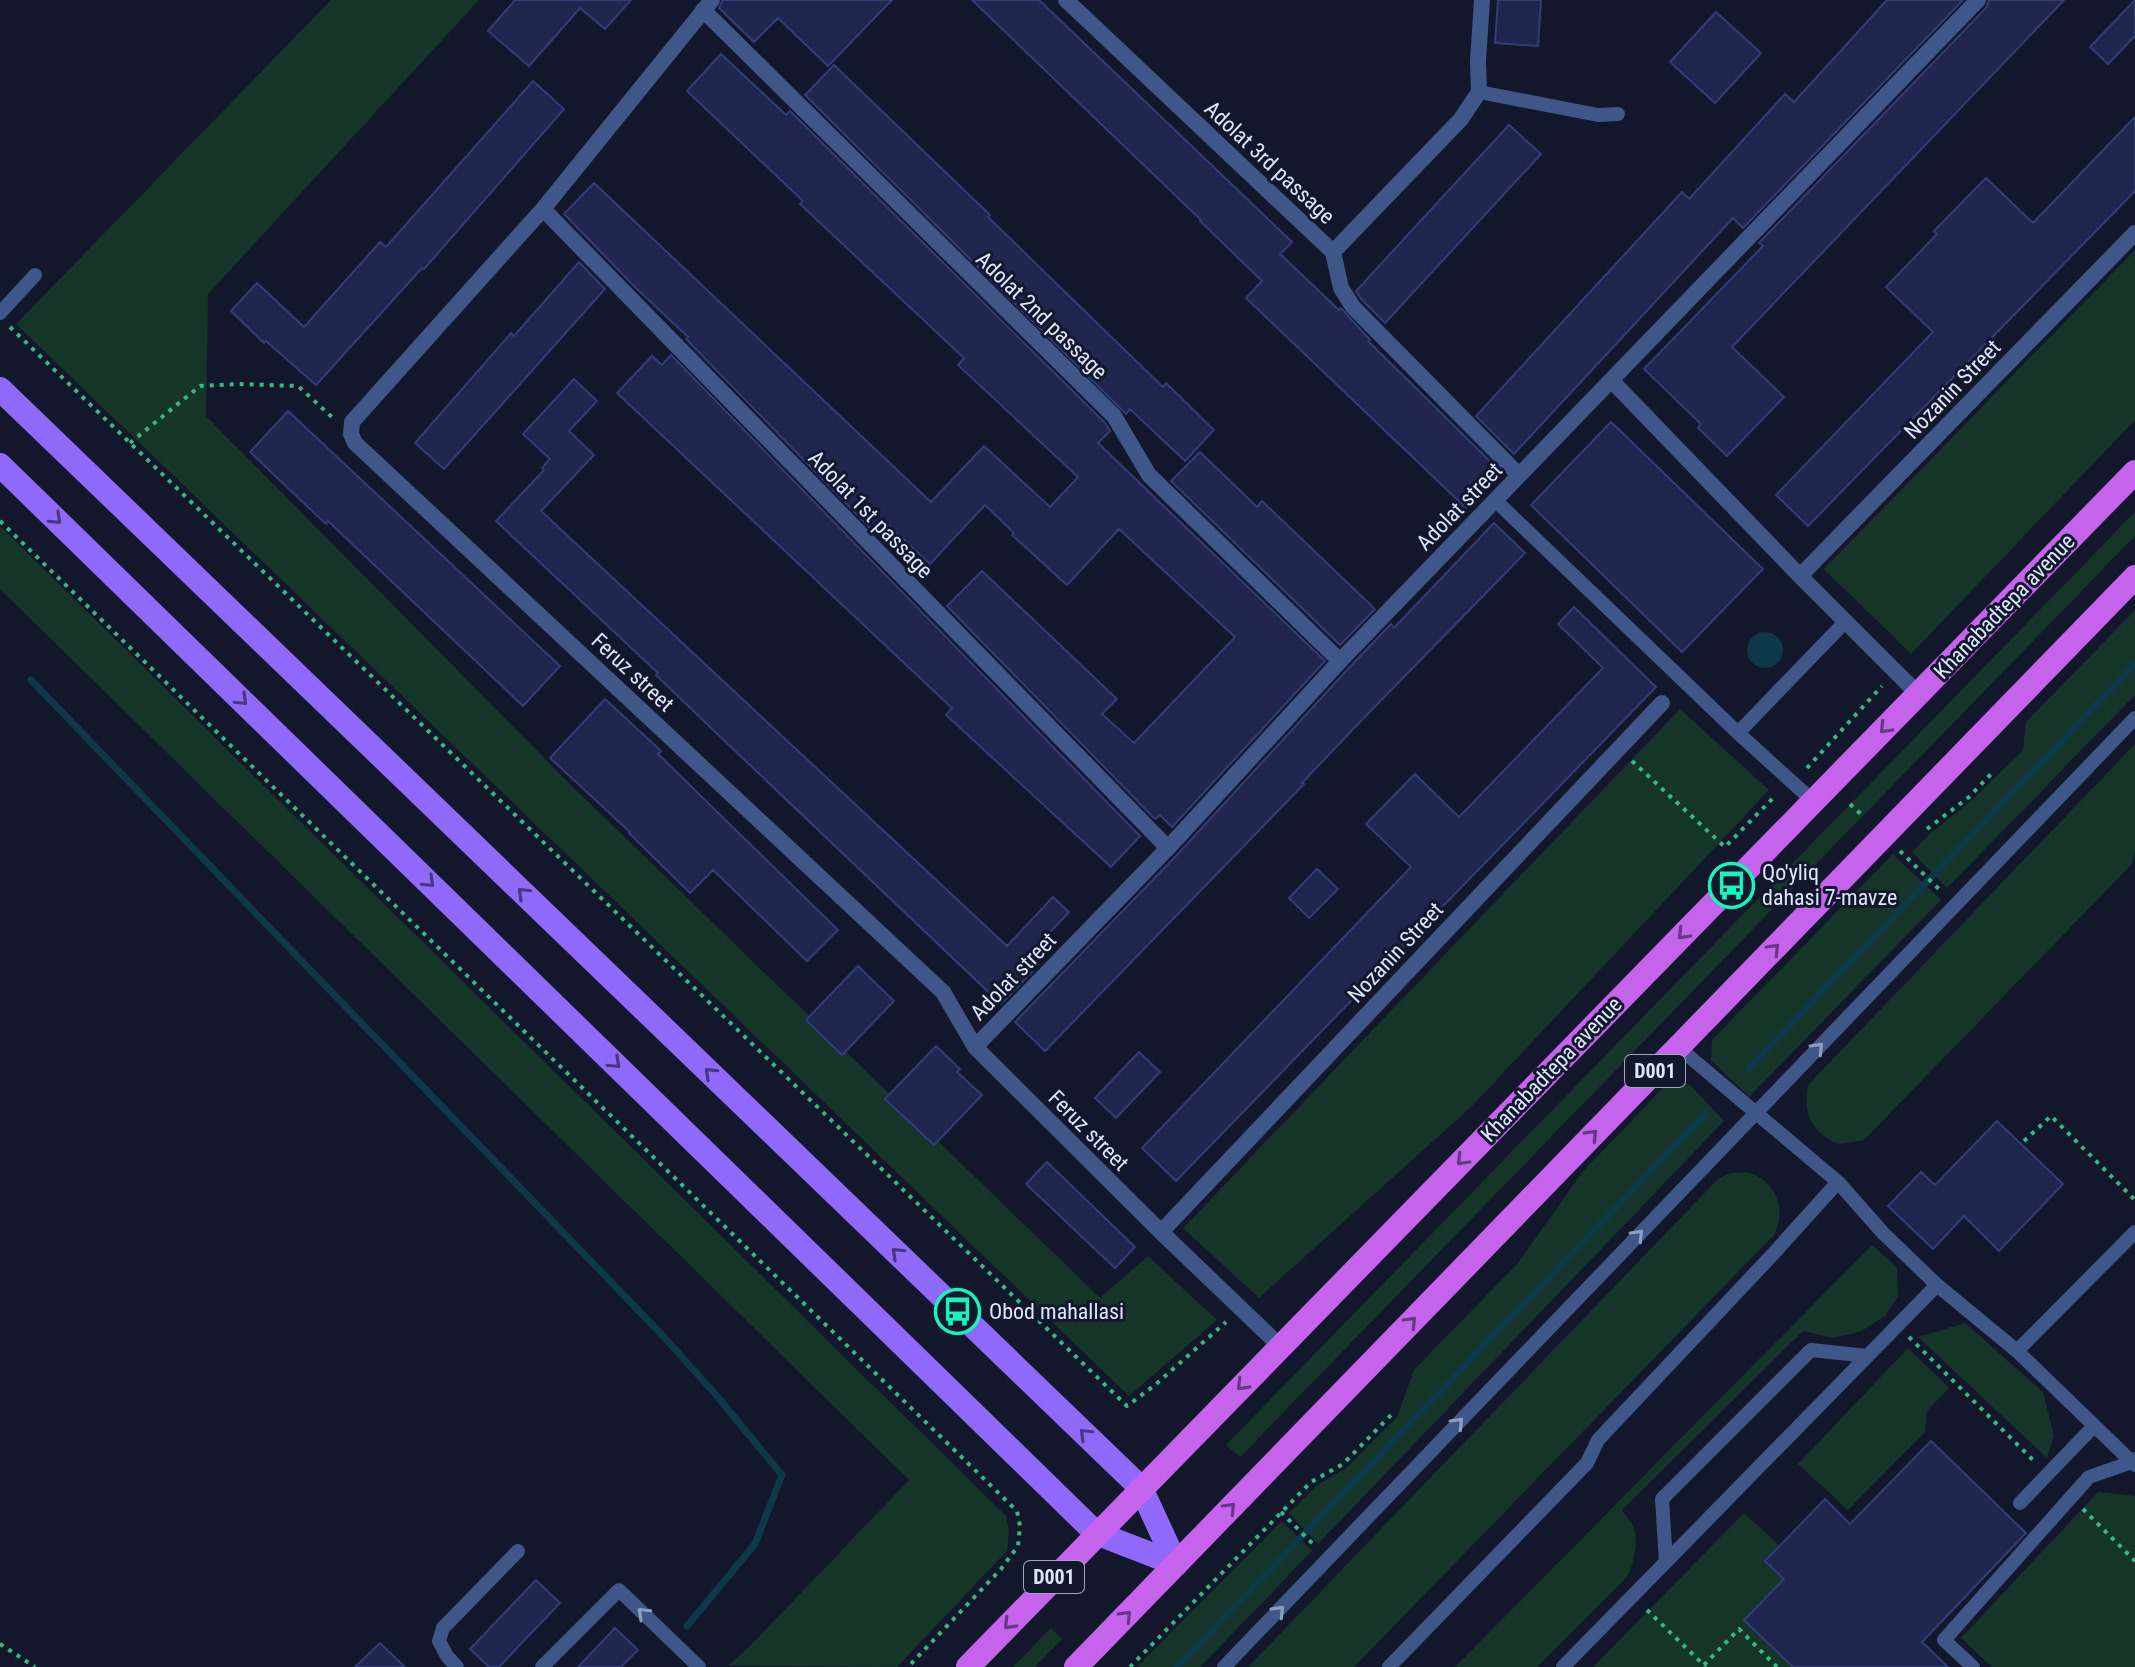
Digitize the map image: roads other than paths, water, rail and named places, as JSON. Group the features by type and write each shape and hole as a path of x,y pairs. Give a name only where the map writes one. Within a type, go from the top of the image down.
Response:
{"highway":[{"name":"Khanabadtepa avenue","path":"968,1667 2135,472"},
{"name":"D001","path":"1076,1667 2135,577"}],"main road":[{"path":"0,389 1141,1488 1176,1564"},
{"path":"0,465 1096,1533 1176,1564"}],"street":[{"name":"Adolat 3rd passage","path":"1066,0 1333,252 1341,288 1353,307 1519,475"},
{"path":"1333,252 1461,119 1479,92 1482,0"},
{"name":"Adolat street","path":"975,1047 1168,848 1340,661 1978,0"},
{"path":"543,209 707,5"},
{"name":"Adolat 2nd passage","path":"707,5 1114,416 1149,475 1340,661"},
{"name":"Feruz street","path":"543,209 352,422 351,434 355,443 943,992 975,1047 1280,1346"},
{"name":"Adolat 1st passage","path":"543,209 1168,848"},
{"name":"Nozanin Street","path":"1800,576 2135,233"},
{"path":"1611,380 1918,694"},
{"name":"Nozanin Street","path":"1161,1232 1662,703"}],"lane":[{"path":"1479,92 1598,115 1618,114"},
{"path":"0,315 35,275"},
{"path":"1495,500 1813,801"},
{"path":"1738,733 1846,621"},
{"path":"1224,1667 2135,718"},
{"path":"1678,1047 1838,1182 1883,1233 1937,1285 2017,1351 2134,1462 2089,1477 1944,1640 1973,1667"},
{"path":"1389,1667 1587,1463 1598,1440 1838,1182"},
{"path":"2017,1351 2135,1232"},
{"path":"1563,1667 1937,1285"},
{"path":"1666,1562 1662,1499 1811,1350 1868,1356"},
{"path":"2020,1503 2094,1426"},
{"path":"457,1667 439,1641 443,1628 518,1551"},
{"path":"542,1667 619,1590 699,1667"}],"water":[{"path":"1765,632 1778,637 1783,650 1778,663 1765,668 1752,663 1747,650 1752,637"}],"waterway":[{"path":"1748,1069 2135,664"},
{"path":"31,680 664,1337 782,1475 755,1544 687,1626"},
{"path":"1177,1667 1705,1114"}],"place":[{"name":"Qo'yliq dahasi 7-mavze","path":"1731,885"},
{"name":"Obod mahallasi","path":"958,1311"}]}
